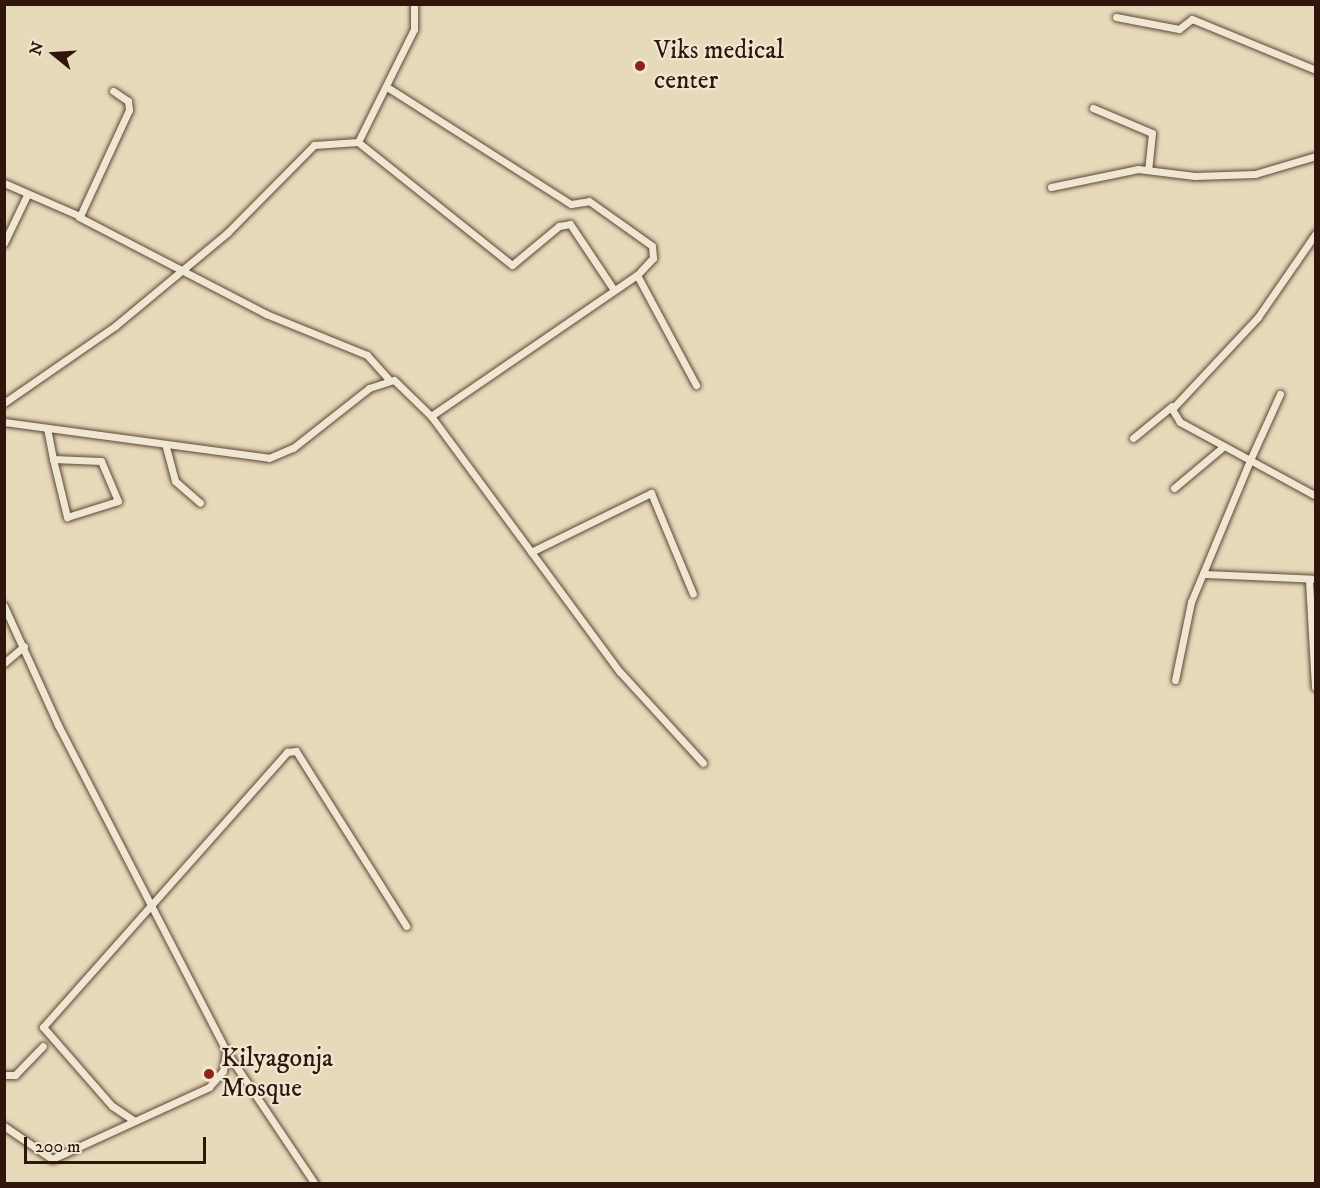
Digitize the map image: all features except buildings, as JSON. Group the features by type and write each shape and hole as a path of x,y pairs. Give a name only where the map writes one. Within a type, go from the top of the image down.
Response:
{"street":[{"path":"358,142 414,29 414,4"},
{"path":"1116,17 1179,29 1192,19 1316,70"},
{"path":"387,87 571,204 588,201 652,246 653,258 637,275 431,416"},
{"path":"79,217 129,110 128,101 113,91"},
{"path":"1093,108 1152,133 1148,170"},
{"path":"4,403 115,326 181,271 315,146 358,142 510,264 559,226 570,224 614,290"},
{"path":"1051,188 1148,170 1202,176 1255,174 1316,156"},
{"path":"4,183 79,217 266,314 367,355 388,378 431,416 620,672 703,763"},
{"path":"4,243 27,195"},
{"path":"1133,438 1173,406 1258,316 1316,233"},
{"path":"637,275 696,385"},
{"path":"4,422 166,447 277,457 388,378"},
{"path":"1175,680 1191,602 1280,394"},
{"path":"1173,406 1172,414 1180,422 1316,496"},
{"path":"47,428 53,459 67,517 118,501 101,461 53,459"},
{"path":"1174,488 1224,446"},
{"path":"166,447 175,482 200,503"},
{"path":"531,552 651,493 693,594"},
{"path":"1203,573 1312,580 1315,687"},
{"path":"4,606 150,904 226,1051 315,1184"},
{"path":"4,663 24,646"},
{"path":"133,1120 108,1102 43,1027 150,904 291,750 405,926"},
{"path":"4,1075 15,1075 43,1046"},
{"path":"4,1126 52,1159 133,1120 147,1120 209,1087 223,1071 226,1051"}],"place":[{"name":"Viks medical center","path":"640,66"},
{"name":"Kilyagonja Mosque","path":"209,1074"}]}
